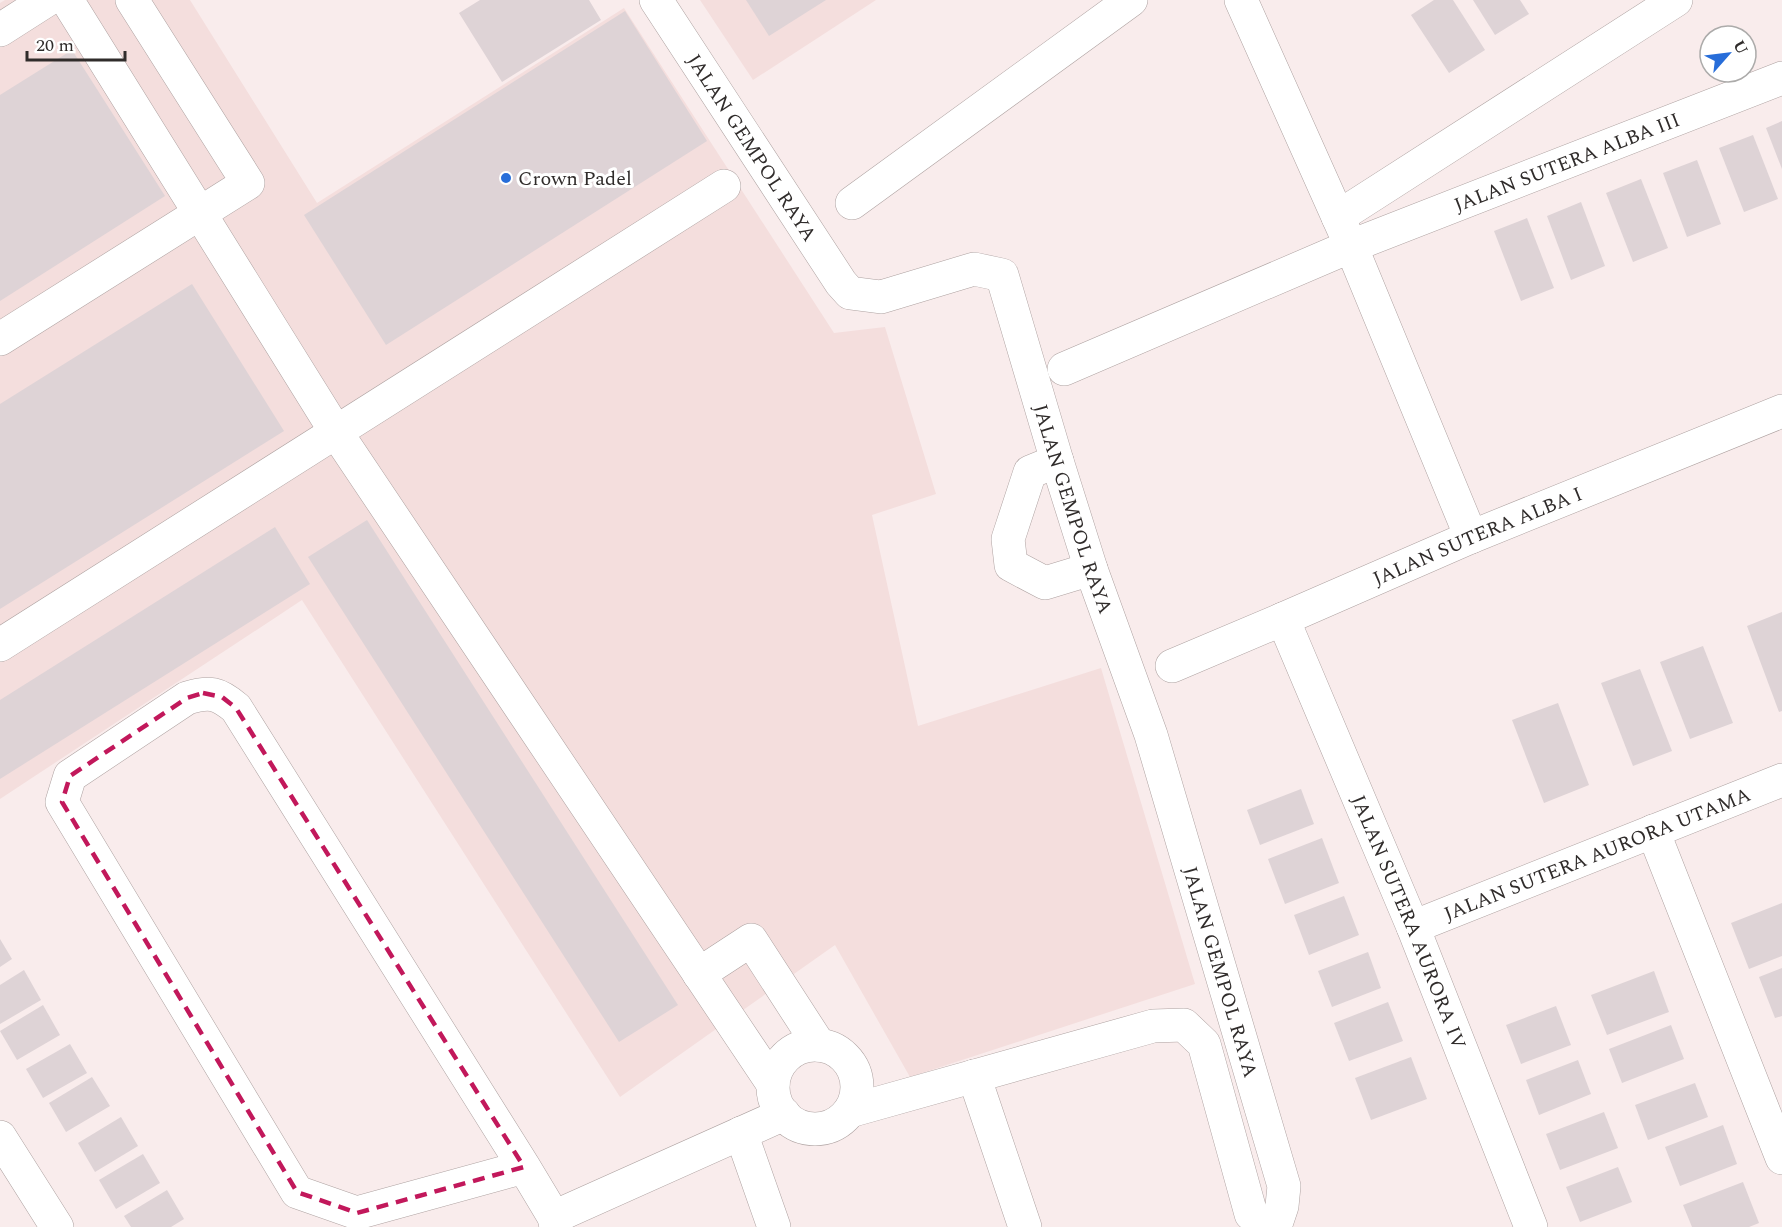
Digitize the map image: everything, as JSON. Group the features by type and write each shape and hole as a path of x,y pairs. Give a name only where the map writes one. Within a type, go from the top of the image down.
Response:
{"street":[{"path":"0,30 47,0"},
{"path":"67,0 336,432 773,1084"},
{"path":"0,339 248,183 132,0"},
{"name":"JALAN GEMPOL RAYA","path":"656,0 841,283 850,293 881,297 974,269 1002,275 1091,569 1150,735 1284,1186 1282,1206 1263,1220"},
{"path":"852,202 1131,0"},
{"path":"1241,0 1345,232 1471,537"},
{"path":"1064,369 1345,232 1676,0"},
{"name":"JALAN SUTERA ALBA III","path":"1345,232 1782,78"},
{"path":"0,645 724,186"},
{"name":"JALAN SUTERA ALBA I","path":"1172,666 1471,537 1782,411"},
{"path":"1057,461 1030,472 1008,539 1011,565 1045,583 1091,569"},
{"name":"JALAN SUTERA AURORA IV","path":"1283,620 1413,927 1531,1227"},
{"path":"524,1167 357,1213 297,1192 62,802 70,776 187,698 203,693 222,697 236,708 524,1167 555,1222 784,1114"},
{"name":"JALAN SUTERA AURORA UTAMA","path":"1413,927 1782,780"},
{"path":"1653,831 1782,1158"},
{"path":"699,974 751,940 819,1045"},
{"path":"850,1111 1153,1026 1184,1025 1203,1044 1263,1220"},
{"path":"819,1045 839,1052 847,1060 857,1079 857,1091 855,1101 843,1119 823,1128 801,1127 792,1122 778,1105 773,1084 777,1068 788,1054 802,1047 819,1045"},
{"path":"974,1076 1025,1227"},
{"path":"741,1133 774,1227"},
{"path":"0,1137 57,1227"}],"highlighted area":[{"path":"203,693 222,697 236,708 524,1167 357,1213 297,1192 62,802 70,776 187,698"}],"shaded area":[{"path":"5,0 190,0 317,203 624,8 834,333 885,327 936,494 872,515 918,726 1101,668 1195,984 910,1077 835,945 620,1097 302,600 0,799 0,3"},
{"path":"700,0 876,0 753,80"}],"building":[{"path":"480,0 589,0 601,20 502,82 459,13"},
{"path":"746,0 826,0 769,36"},
{"path":"1434,0 1453,0 1485,50 1449,73 1411,15"},
{"path":"1473,0 1520,0 1529,14 1495,35"},
{"name":"Crown Padel","path":"625,11 707,141 386,345 304,215"},
{"path":"72,50 165,196 0,301 0,95"},
{"path":"1782,121 1782,169 1766,128"},
{"path":"1753,135 1778,199 1744,212 1719,148"},
{"path":"1697,160 1721,224 1687,237 1663,173"},
{"path":"1641,179 1668,248 1633,262 1606,193"},
{"path":"1581,202 1605,266 1571,280 1547,216"},
{"path":"1527,218 1554,288 1521,301 1494,231"},
{"path":"192,284 284,431 0,609 0,404"},
{"path":"367,520 678,1005 619,1042 308,557"},
{"path":"275,527 310,584 0,779 0,700"},
{"path":"1782,612 1782,711 1779,712 1747,626"},
{"path":"1703,646 1733,723 1690,739 1660,662"},
{"path":"1640,669 1672,751 1633,766 1601,683"},
{"path":"1558,703 1589,785 1544,803 1512,720"},
{"path":"1301,789 1314,824 1260,845 1247,810"},
{"path":"1322,838 1339,883 1285,904 1268,859"},
{"path":"1344,896 1359,935 1309,955 1294,915"},
{"path":"1782,903 1782,956 1749,969 1731,923"},
{"path":"0,939 12,959 0,967"},
{"path":"1368,952 1381,988 1332,1007 1318,971"},
{"path":"1782,968 1782,1016 1775,1018 1759,977"},
{"path":"24,970 41,1000 0,1024 0,985"},
{"path":"1654,971 1669,1012 1607,1035 1591,995"},
{"path":"1388,1002 1403,1041 1349,1061 1334,1023"},
{"path":"43,1005 60,1035 17,1060 0,1031"},
{"path":"1556,1006 1571,1045 1521,1064 1506,1025"},
{"path":"1671,1025 1684,1059 1622,1083 1609,1049"},
{"path":"70,1044 87,1073 43,1098 26,1069"},
{"path":"1411,1057 1427,1099 1371,1120 1355,1078"},
{"path":"1578,1060 1591,1094 1539,1115 1526,1080"},
{"path":"92,1077 110,1106 66,1132 49,1103"},
{"path":"1695,1083 1708,1117 1648,1140 1635,1105"},
{"path":"1604,1112 1618,1148 1560,1170 1546,1134"},
{"path":"121,1117 138,1146 95,1172 78,1143"},
{"path":"1723,1125 1737,1164 1680,1186 1665,1147"},
{"path":"143,1154 160,1183 116,1209 99,1180"},
{"path":"1618,1167 1632,1202 1580,1222 1566,1187"},
{"path":"1743,1182 1759,1223 1749,1227 1692,1227 1683,1205"},
{"path":"167,1190 184,1219 171,1227 131,1227 124,1216"}],"place":[{"name":"Crown Padel","path":"506,178"}]}
